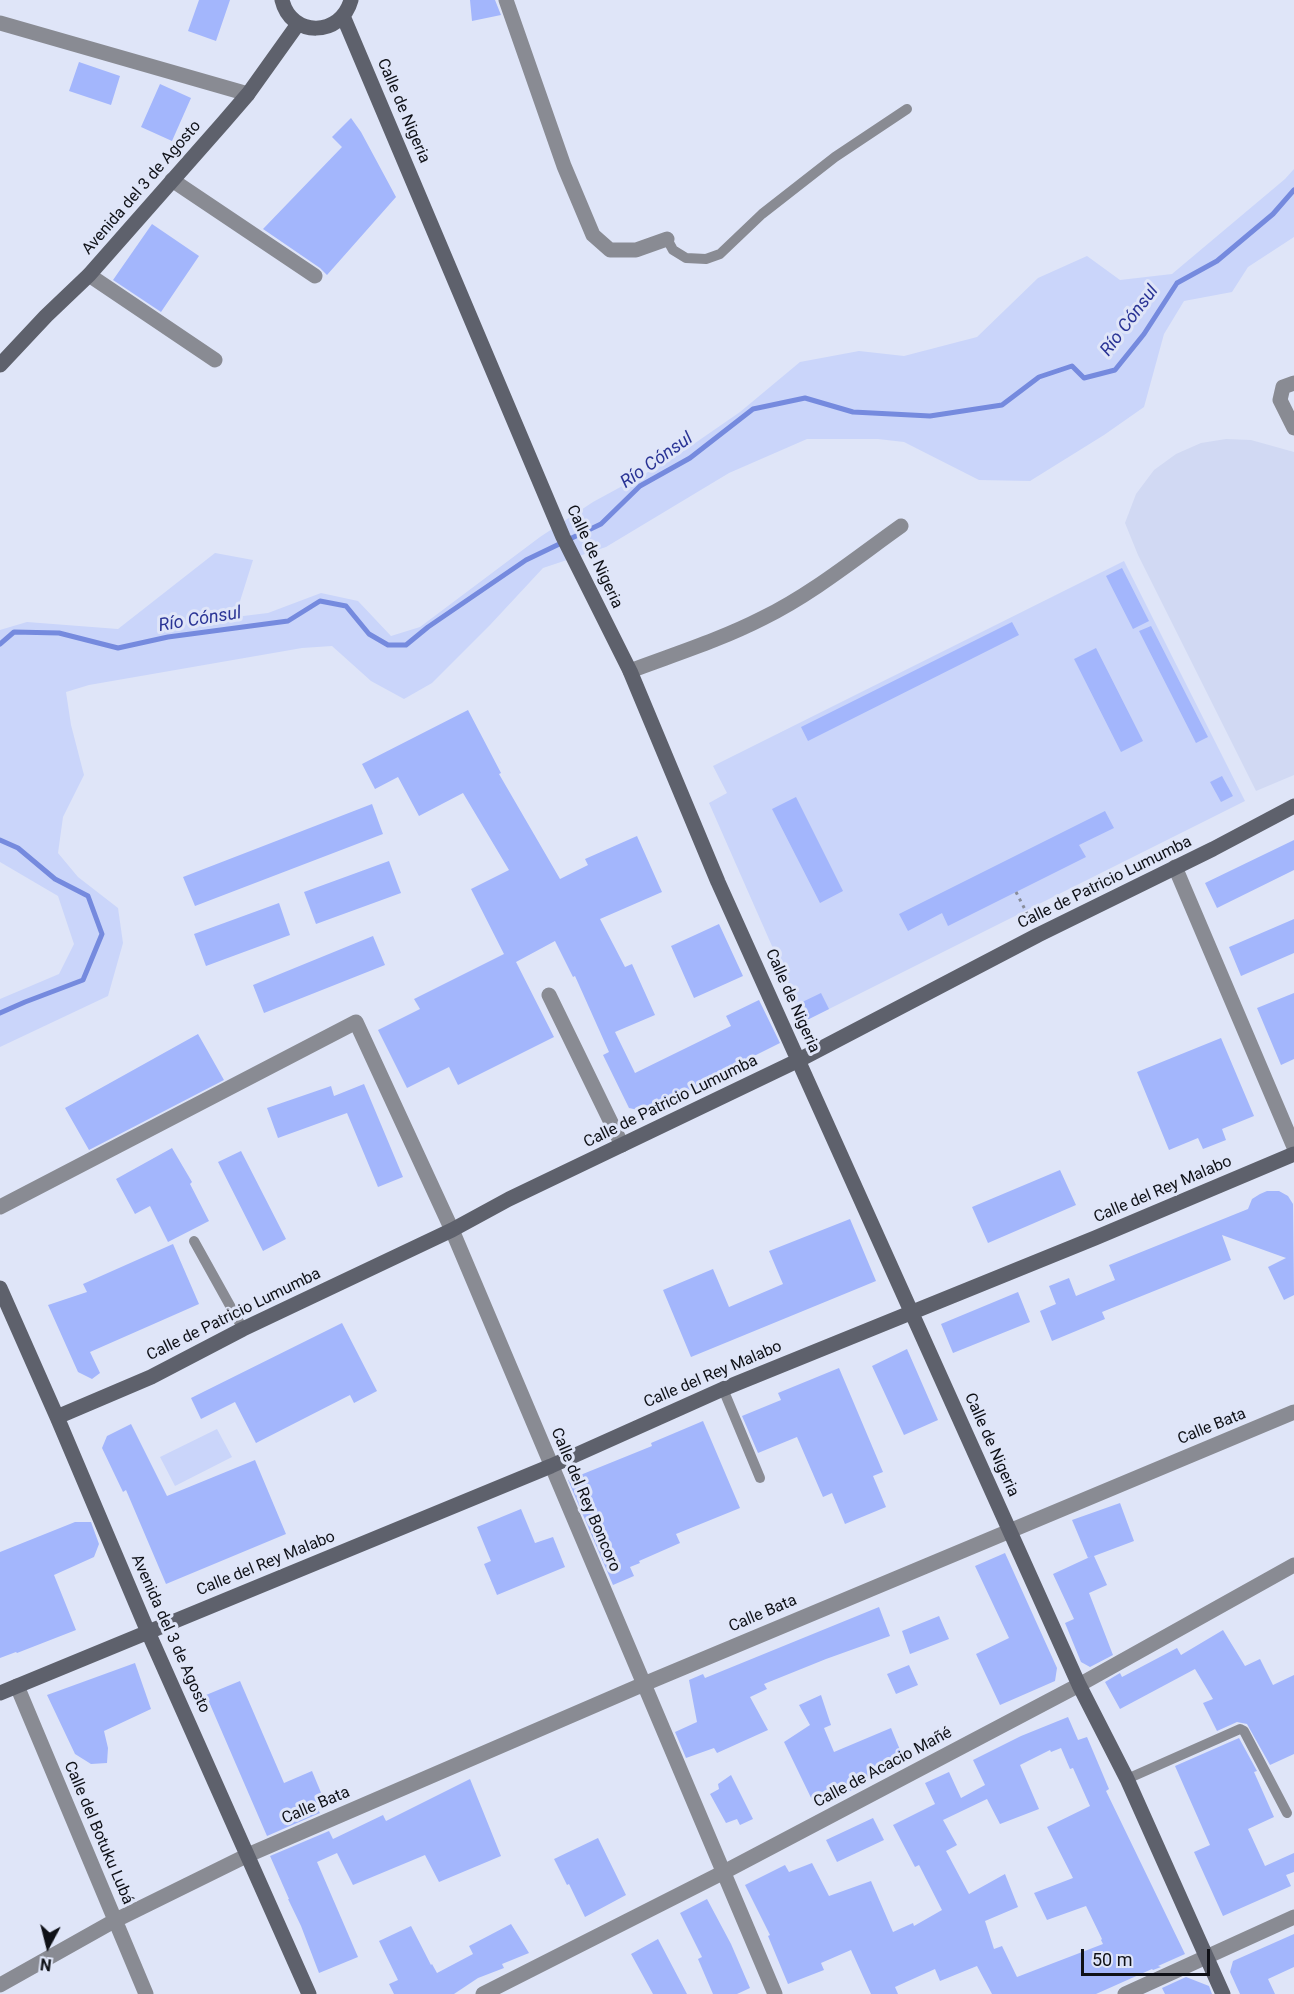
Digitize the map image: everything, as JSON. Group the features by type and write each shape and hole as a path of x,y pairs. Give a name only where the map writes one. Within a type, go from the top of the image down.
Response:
{"street":[{"path":"282,0 290,17 298,24 310,28 322,28 334,24 343,16 351,0"},
{"path":"506,0 564,166 593,235 610,250 636,250 667,239"},
{"name":"Calle de Nigeria","path":"343,16 563,537 630,671 718,882 1079,1685 1127,1779 1223,1994"},
{"path":"0,23 248,94"},
{"name":"Avenida del 3 de Agosto","path":"0,365 89,275 248,94 298,24"},
{"path":"172,180 315,276"},
{"path":"89,275 215,360"},
{"path":"1288,385 1280,400 1294,428"},
{"path":"630,671 725,636 765,617 802,596 901,526"},
{"name":"Calle de Patricio Lumumba","path":"57,1417 151,1377 243,1329 452,1230 509,1199 799,1060 1038,935 1294,806"},
{"path":"1175,867 1294,1147"},
{"path":"549,995 622,1145"},
{"name":"Calle del Rey Boncoro","path":"0,1207 356,1022 452,1230 775,1994"},
{"name":"Calle del Rey Malabo","path":"0,1693 551,1466 723,1389 1095,1238 1294,1154"},
{"name":"Avenida del 3 de Agosto","path":"0,1288 148,1632 309,1994"},
{"name":"Calle Bata","path":"0,1985 114,1921 248,1855 644,1684 1294,1412"},
{"name":"Calle de Acacio Mañé","path":"483,1994 724,1872 1079,1685 1294,1565"},
{"name":"Calle del Botuku Lubá","path":"17,1686 146,1994"},
{"path":"1125,1994 1294,1917"}],"lane":[{"path":"667,239 673,250 686,258 706,259 720,254 762,214 835,157 907,110"},
{"path":"194,1241 243,1329"},
{"path":"723,1389 760,1478"},
{"path":"1127,1779 1240,1729 1244,1731 1287,1813"}],"path":[{"path":"1016,892 1038,935"}],"shaded area":[{"path":"1294,169 1294,237 1248,267 1232,292 1184,301 1164,334 1144,407 1030,481 979,480 904,442 878,439 807,439 729,473 606,547 543,568 432,683 404,699 371,681 332,646 302,648 89,685 66,692 71,725 84,775 63,817 58,853 78,877 118,908 123,943 108,996 0,1047 0,999 59,974 74,944 58,896 0,862 0,630 27,622 118,629 215,553 253,560 235,617 268,613 321,593 358,601 391,636 420,627 540,537 593,502 672,459 740,412 800,362 859,351 904,356 977,337 1038,278 1087,256 1120,280 1172,274"},
{"path":"1226,439 1251,440 1294,452 1294,775 1256,791 1138,555 1125,523 1136,494 1154,470 1176,454 1201,443"},
{"path":"1124,561 1245,801 805,1021 709,803 727,793 713,766"},
{"path":"217,1429 232,1457 175,1486 160,1457"}],"building":[{"path":"199,0 230,0 216,41 188,31"},
{"path":"470,0 495,0 501,15 472,21"},
{"path":"79,62 120,76 111,105 69,91"},
{"path":"160,84 191,98 172,141 141,127"},
{"path":"351,118 396,197 327,275 263,229 342,147 332,137"},
{"path":"152,224 199,256 161,312 113,280"},
{"path":"1122,568 1149,621 1133,629 1106,576"},
{"path":"1012,622 1019,635 808,741 801,727"},
{"path":"1151,626 1208,737 1196,743 1139,631"},
{"path":"1096,648 1143,741 1121,752 1074,659"},
{"path":"468,710 501,773 499,774 560,879 588,865 585,859 637,836 662,892 600,919 625,967 632,964 655,1015 615,1032 635,1073 731,1026 726,1016 759,1000 780,1043 728,1069 729,1072 647,1112 629,1108 603,1055 609,1052 575,976 573,977 555,941 516,962 554,1037 458,1085 449,1067 407,1088 378,1030 420,1009 414,999 504,954 471,889 509,870 463,793 419,816 398,777 375,789 362,764"},
{"path":"1222,776 1233,796 1221,802 1210,782"},
{"path":"796,797 843,891 820,903 772,809"},
{"path":"372,804 383,834 195,906 183,877"},
{"path":"1105,811 1114,828 1079,845 1086,857 948,926 942,913 908,931 899,914"},
{"path":"1294,840 1294,870 1217,908 1205,883"},
{"path":"389,861 401,893 316,924 304,892"},
{"path":"279,903 290,935 206,966 194,934"},
{"path":"1294,919 1294,953 1241,976 1229,947"},
{"path":"719,924 743,976 694,998 671,946"},
{"path":"373,936 385,965 264,1013 253,985"},
{"path":"821,993 829,1009 805,1021 796,1005"},
{"path":"1294,993 1294,1059 1281,1065 1257,1008"},
{"path":"198,1034 224,1080 89,1150 65,1108"},
{"path":"1221,1038 1254,1116 1222,1129 1226,1140 1203,1149 1198,1138 1169,1150 1137,1072"},
{"path":"364,1084 403,1177 378,1187 347,1113 278,1138 267,1108 331,1086 334,1096"},
{"path":"172,1148 192,1182 190,1184 209,1221 168,1242 150,1206 135,1214 116,1179"},
{"path":"241,1151 286,1239 263,1251 218,1162"},
{"path":"1060,1170 1076,1205 988,1243 972,1207"},
{"path":"1267,1191 1279,1191 1288,1196 1293,1204 1294,1295 1284,1300 1268,1267 1286,1258 1222,1235 1231,1260 1102,1312 1105,1319 1052,1341 1040,1311 1056,1304 1049,1286 1069,1278 1076,1296 1115,1280 1109,1265 1248,1209 1252,1199"},
{"path":"850,1219 876,1281 691,1357 663,1290 713,1269 729,1307 783,1284 769,1251"},
{"path":"173,1244 199,1304 90,1352 100,1373 92,1379 78,1372 48,1305 87,1292 83,1284"},
{"path":"1018,1292 1030,1322 953,1353 941,1324"},
{"path":"342,1323 377,1391 354,1403 350,1395 256,1443 235,1402 201,1419 191,1398"},
{"path":"907,1349 938,1420 904,1435 872,1366"},
{"path":"839,1368 883,1472 873,1476 886,1507 845,1524 832,1493 823,1497 797,1437 758,1453 742,1416 781,1400 778,1393"},
{"path":"703,1421 740,1508 676,1534 680,1543 639,1561 640,1563 630,1567 634,1576 613,1585 568,1480 652,1446 651,1443"},
{"path":"131,1424 167,1496 255,1460 286,1534 166,1584 126,1490 123,1492 102,1448 107,1436"},
{"path":"1120,1503 1134,1541 1094,1556 1107,1585 1089,1593 1113,1655 1090,1667 1081,1662 1065,1623 1074,1619 1053,1574 1088,1558 1072,1520"},
{"path":"521,1509 535,1543 553,1537 565,1567 497,1595 484,1564 491,1561 477,1527"},
{"path":"75,1522 91,1522 99,1544 94,1557 54,1575 76,1630 0,1658 0,1552"},
{"path":"1005,1553 1057,1668 1055,1681 1000,1705 976,1654 1009,1638 975,1566"},
{"path":"879,1607 890,1636 764,1684 767,1689 750,1697 768,1730 717,1753 714,1748 686,1758 675,1732 697,1722 689,1680 703,1674 705,1678"},
{"path":"939,1616 949,1639 910,1654 902,1631"},
{"path":"1223,1630 1245,1666 1260,1659 1273,1685 1294,1675 1294,1754 1270,1765 1247,1724 1237,1722 1217,1731 1203,1703 1213,1699 1195,1669 1120,1709 1105,1682 1120,1673 1122,1677 1177,1648 1181,1655"},
{"path":"135,1663 151,1709 104,1731 108,1748 107,1763 91,1764 75,1754 47,1695"},
{"path":"909,1665 918,1685 896,1694 887,1674"},
{"path":"240,1681 284,1783 312,1771 327,1807 318,1810 320,1813 267,1836 206,1695"},
{"path":"821,1695 831,1725 824,1728 834,1752 891,1728 905,1762 850,1787 852,1790 815,1806 784,1742 810,1725 799,1705"},
{"path":"1068,1717 1078,1740 1087,1737 1109,1789 1106,1791 1185,1954 1158,1966 1161,1967 1096,1994 992,1994 977,1966 940,1981 935,1969 895,1987 898,1994 871,1994 851,1950 821,1963 824,1970 788,1984 768,1936 770,1935 745,1885 785,1865 789,1872 812,1863 829,1896 871,1881 893,1932 913,1923 914,1926 942,1910 919,1865 915,1867 893,1825 935,1804 925,1783 949,1772 961,1798 985,1785 973,1760 1021,1736","holes":["1061,1748 1070,1769 1073,1768 1090,1806 1047,1827 1073,1878 1034,1893 1047,1920 1086,1906 1103,1944 1017,1977 1002,1946 994,1949 985,1921 1018,1907 1005,1874 969,1894 946,1851 957,1845 943,1820 987,1799 1000,1824 1039,1809 1020,1765 1050,1750 1051,1752"]},
{"path":"1239,1738 1257,1771 1254,1772 1274,1817 1248,1829 1265,1866 1294,1853 1294,1872 1286,1875 1291,1886 1223,1916 1194,1852 1210,1845 1175,1766"},
{"path":"731,1775 753,1819 740,1825 737,1819 726,1823 710,1794 719,1789 718,1784"},
{"path":"470,1779 501,1856 439,1882 425,1855 353,1885 337,1853 317,1862 358,1957 319,1973 270,1856 329,1831 333,1839 383,1815 386,1821"},
{"path":"873,1818 884,1840 837,1862 826,1840"},
{"path":"598,1838 626,1895 585,1917 554,1859"},
{"path":"707,1899 731,1944 750,1988 737,1994 713,1994 698,1959 702,1957 680,1913"},
{"path":"511,1924 529,1953 502,1964 504,1968 478,1978 454,1994 394,1994 389,1984 398,1980 379,1941 411,1926 437,1973 473,1954 469,1946"},
{"path":"1294,1934 1294,1967 1268,1979 1275,1994 1240,1994 1230,1972 1233,1961"},
{"path":"658,1939 687,1994 653,1994 631,1954"},
{"path":"1186,1977 1209,1986 1212,1994 1165,1994 1162,1988"}],"waterway":[{"name":"Río Cónsul","path":"0,644 14,632 59,633 118,648 168,637 288,621 320,601 346,606 369,634 388,645 406,645 428,627 526,560 601,524 640,486 690,458 753,409 805,398 853,412 930,416 1002,405 1039,377 1072,366 1084,378 1115,370 1144,334 1177,283 1217,261 1273,214 1294,190"},
{"name":"Río Cónsul","path":"0,840 18,848 55,879 88,896 102,934 83,980 0,1013"}]}
